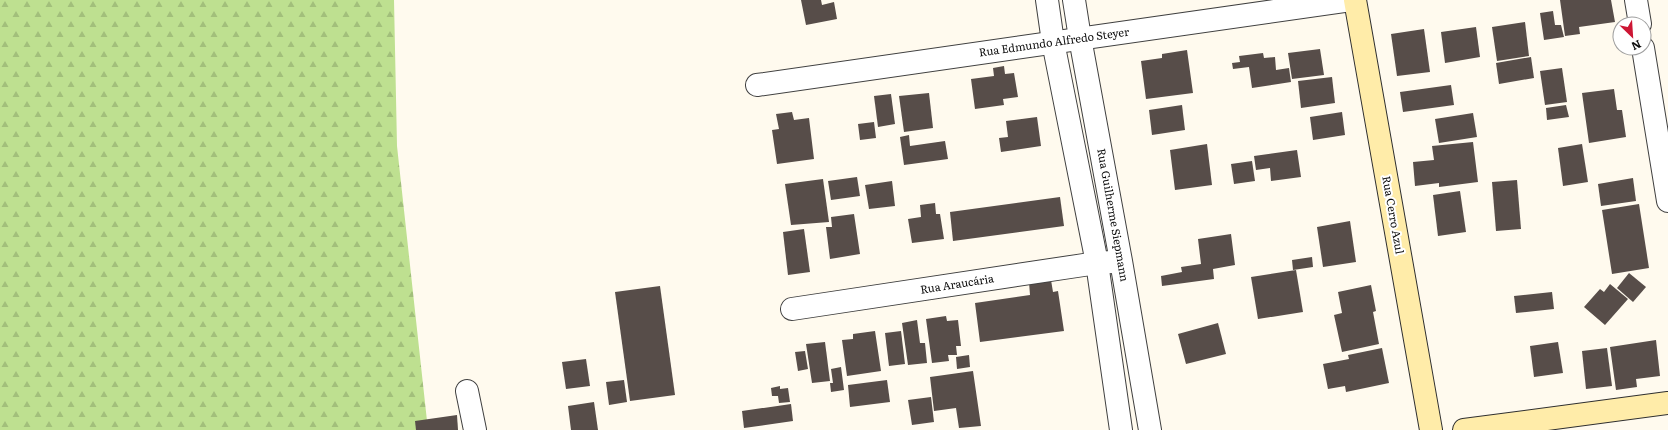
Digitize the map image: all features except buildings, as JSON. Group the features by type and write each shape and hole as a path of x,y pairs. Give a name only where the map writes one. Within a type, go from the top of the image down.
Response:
{"street":[{"path":"1047,0 1053,42 1097,263 1121,430"},
{"name":"Rua Guilherme Siepmann","path":"1074,0 1150,430"},
{"name":"Rua Edmundo Alfredo Steyer","path":"757,85 1351,0"},
{"name":"Rua Cerro Azul","path":"1355,0 1431,430"},
{"path":"1636,0 1639,16"},
{"path":"1644,56 1668,201"},
{"name":"Rua Araucária","path":"792,309 1097,263 1121,261"},
{"path":"467,391 475,430"},
{"path":"1464,430 1668,403"}],"green space":[{"path":"0,0 394,0 397,146 428,430 0,430"}]}
